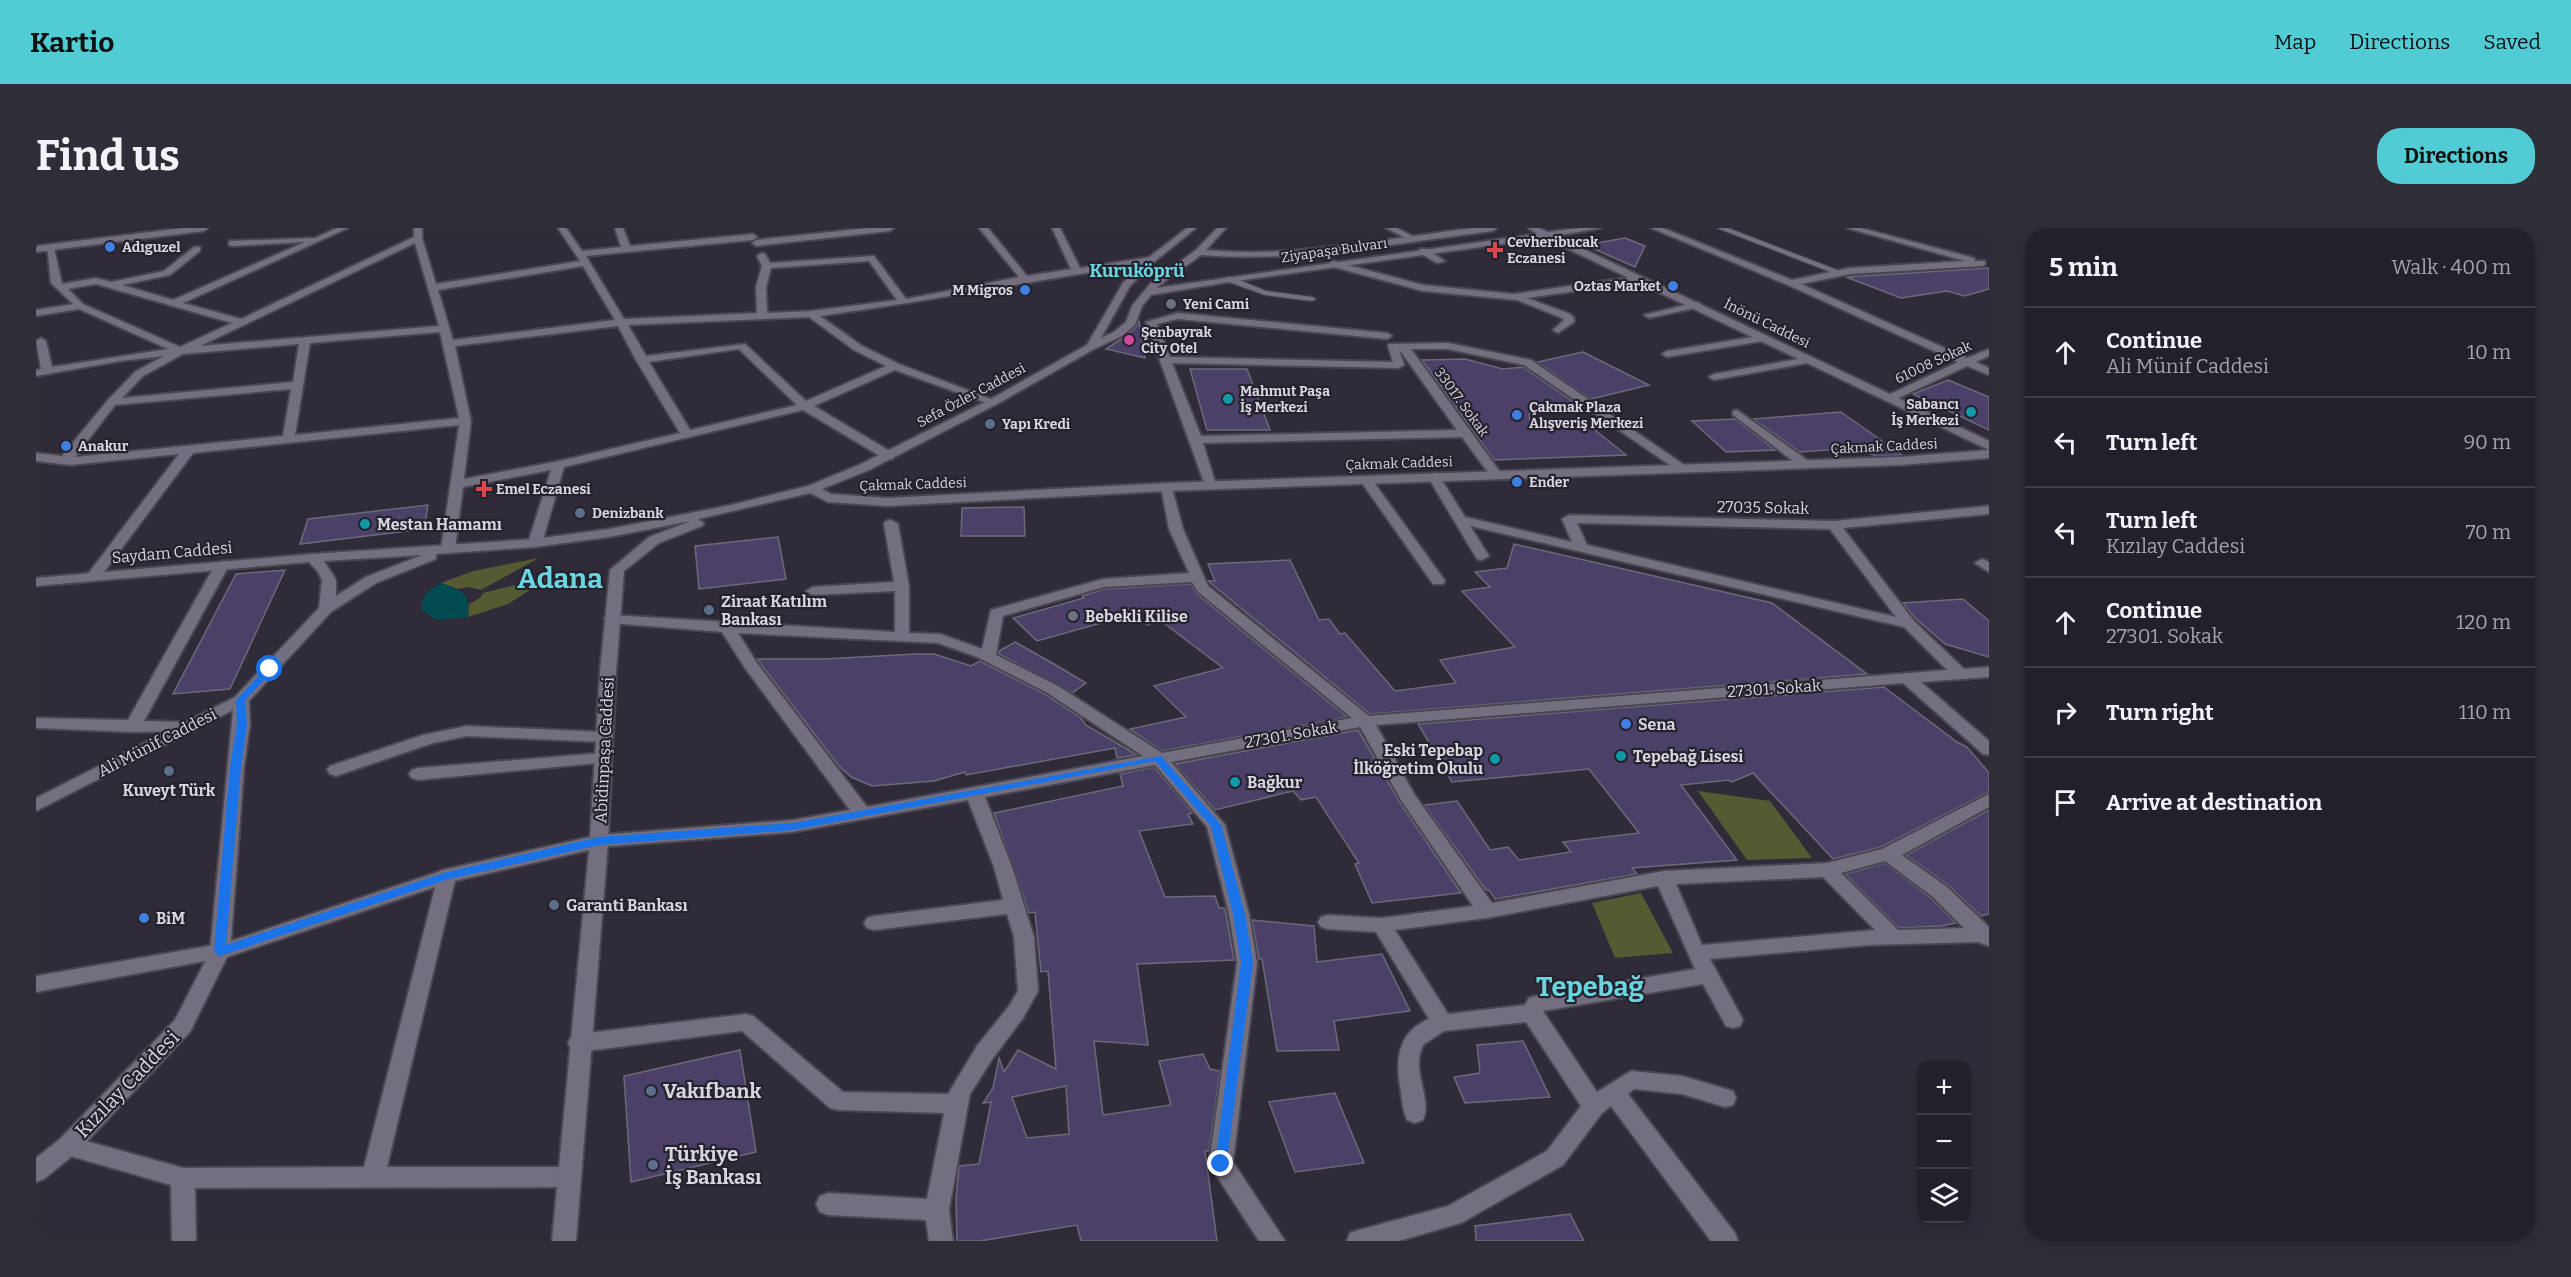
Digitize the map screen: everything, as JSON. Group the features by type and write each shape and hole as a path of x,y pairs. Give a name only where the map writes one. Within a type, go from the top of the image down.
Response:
{"street":[{"path":"36,249 204,228"},
{"path":"176,303 344,228"},
{"path":"562,228 622,322 641,360 687,435"},
{"path":"619,228 626,249"},
{"path":"432,288 626,249 753,236 890,228"},
{"path":"983,228 1025,279"},
{"path":"1056,228 1077,271"},
{"name":"Sefa Özler Caddesi","path":"1090,347 1109,318 1126,285 1151,260 1192,228"},
{"name":"Sefa Özler Caddesi","path":"731,508 812,489 865,467 993,402 1090,347 1118,334 1131,323 1137,306 1146,293 1199,252 1222,228"},
{"path":"1390,228 1414,239"},
{"name":"Ziyapaşa Bulvarı","path":"1199,252 1245,256 1414,239 1493,228"},
{"name":"İnönü Caddesi","path":"1532,228 1989,446"},
{"name":"Ziyapaşa Bulvarı","path":"1146,293 1256,275 1597,228"},
{"path":"1655,228 1791,283 1989,372"},
{"path":"1851,228 1986,264"},
{"path":"66,460 112,402 139,374 418,233 449,344 465,421 448,549"},
{"path":"753,236 766,266 761,287 762,317"},
{"path":"232,243 321,238"},
{"path":"50,248 56,283 80,306 181,351"},
{"path":"111,285 166,273 197,249"},
{"path":"1423,251 1440,261"},
{"path":"1245,256 1227,265 1256,275"},
{"path":"766,266 871,258 904,302"},
{"path":"449,344 622,322 811,314 904,302 1025,279 1151,260"},
{"path":"1333,264 1422,288 1514,297 1640,279"},
{"path":"1791,283 1841,273 1986,264"},
{"path":"60,287 96,281 242,323"},
{"path":"1514,297 1566,316 1570,320 1558,330"},
{"path":"1649,315 1697,305"},
{"path":"36,313 80,306"},
{"path":"811,314 858,348 895,366 993,402"},
{"path":"1210,485 1196,440 1151,322 1178,316 1387,336"},
{"path":"40,341 42,372 181,351 444,329"},
{"path":"1667,354 1765,338"},
{"path":"288,440 305,342"},
{"path":"641,360 741,346 805,406 889,456"},
{"path":"1165,360 1399,365 1393,346 1448,346 1527,362 1684,469"},
{"name":"33017. Sokak","path":"1404,346 1496,475"},
{"name":"61008 Sokak","path":"1890,398 1989,352"},
{"path":"1714,377 1809,360"},
{"path":"457,484 559,465 805,406 895,366"},
{"path":"112,402 298,385"},
{"path":"1737,413 1806,465"},
{"path":"36,457 66,460 189,450 465,421"},
{"path":"1196,440 1465,433"},
{"path":"93,577 189,450"},
{"name":"Çakmak Caddesi","path":"812,489 828,498 887,502 1210,485 1900,461 1989,454"},
{"path":"535,543 559,465"},
{"path":"1434,477 1482,556"},
{"path":"1366,480 1438,581"},
{"path":"1167,487 1176,530 1202,588 1365,722 1407,796 1487,911"},
{"path":"464,548 535,543 609,533 731,508"},
{"name":"Abidinpaşa Caddesi","path":"564,1241 579,1043 599,841 611,619 617,570 654,540 731,508"},
{"name":"27035 Sokak","path":"1582,549 1569,519 1834,525 1989,510"},
{"path":"1462,520 1909,624"},
{"path":"891,524 902,586 902,637"},
{"path":"1834,525 1909,624 1960,675"},
{"name":"Saydam Caddesi","path":"36,582 222,565 464,548"},
{"name":"Ali Münif Caddesi","path":"36,805 241,700 326,609 371,580 419,560 464,548"},
{"path":"312,558 328,575 331,591 326,609"},
{"path":"132,727 222,565"},
{"path":"988,656 996,613 1103,583 1197,578"},
{"path":"813,591 902,586"},
{"path":"611,619 727,628 940,639 988,656 1052,689 1158,758 1216,825 1239,914 1247,963 1221,1164 1273,1241"},
{"path":"727,628 750,665 862,813"},
{"name":"27301. Sokak","path":"599,841 793,826 1365,722 1688,694 1988,673"},
{"path":"1907,678 1989,750"},
{"path":"220,952 236,767 242,724 241,700"},
{"path":"36,723 189,727"},
{"path":"336,770 429,739 467,731 604,737"},
{"path":"418,774 602,758"},
{"path":"941,1241 937,1210 958,1092 1016,1012 1028,991 1024,937 1004,867 974,792"},
{"path":"1328,922 1382,925 1487,911 1664,878 1827,870 1888,854 1989,801"},
{"path":"36,984 220,952 447,876 599,841"},
{"path":"1888,854 1940,892 1987,936"},
{"path":"1827,870 1893,938"},
{"path":"373,1178 447,876"},
{"path":"1664,878 1696,953 1732,1020"},
{"path":"874,923 1015,906"},
{"path":"1382,925 1442,1023"},
{"path":"1696,953 1893,938 1987,936"},
{"name":"Kızılay Caddesi","path":"36,1172 68,1146 183,1026 220,952"},
{"path":"1531,1013 1536,1004 1708,975"},
{"path":"1415,1113 1408,1058 1410,1045 1418,1034 1442,1023 1531,1013"},
{"path":"1531,1013 1594,1106"},
{"path":"579,1043 746,1022 838,1101 956,1104"},
{"path":"1359,1241 1454,1215 1555,1158 1594,1106 1631,1080 1682,1085 1725,1098"},
{"path":"1614,1093 1726,1241"},
{"path":"68,1146 183,1178 568,1177"},
{"path":"183,1178 184,1241"},
{"path":"828,1204 937,1210"}],"lane":[{"path":"1722,228 1841,273"},
{"path":"1229,279 1265,293 1312,299"}],"shaded area":[{"path":"539,558 481,590 468,587 458,589 441,583 473,571"},
{"path":"552,576 508,604 468,617 469,604 480,598 483,593"},
{"path":"441,583 454,588 466,597 468,617 437,620 423,611 424,598 429,591"},
{"path":"1698,791 1770,801 1812,858 1747,860"},
{"path":"1641,893 1673,953 1615,958 1592,903"}],"building":[{"path":"1625,238 1645,246 1635,267 1585,245"},
{"path":"1989,268 1989,289 1965,296 1947,291 1901,298 1846,277"},
{"name":"Şenbayrak City Otel","path":"1139,321 1145,358 1106,349 1136,327"},
{"path":"1583,352 1649,385 1591,399 1537,362"},
{"name":"Çakmak Plaza Alışveriş Merkezi","path":"1465,359 1503,369 1523,367 1575,403 1529,414 1531,428 1590,426 1626,455 1494,460 1422,360"},
{"name":"Mahmut Paşa İş Merkezi","path":"1190,369 1247,369 1270,430 1207,430"},
{"name":"Sabancı İş Merkezi","path":"1948,380 1989,397 1989,430 1913,394"},
{"path":"1841,412 1902,455 1876,456 1855,448 1800,452 1753,419"},
{"path":"1735,419 1775,450 1726,452 1692,421"},
{"name":"Mestan Hamamı","path":"428,505 424,529 300,544 308,519"},
{"path":"1024,507 1025,536 961,536 962,508"},
{"path":"778,537 786,579 699,589 695,546"},
{"path":"1514,544 1772,603 1867,674 1370,714 1208,581 1215,581 1208,564 1290,560 1319,620 1329,619 1340,634 1345,633 1395,691 1456,683 1440,660 1515,647 1462,591 1490,587 1475,572 1507,568"},
{"path":"285,570 230,689 173,694 236,574"},
{"path":"1191,584 1196,593 1347,717 1162,751 1130,729 1186,717 1154,686 1223,668 1161,621 1147,625 1151,609 1037,641 1013,618 1084,598 1082,596 1104,589"},
{"path":"1963,599 1989,621 1989,657 1945,644 1914,617 1903,603"},
{"path":"1015,642 1086,683 1072,693 999,654 999,651"},
{"path":"934,654 971,666 980,661 1045,694 1080,717 1086,725 1137,755 1117,758 1115,748 966,775 965,772 934,781 872,786 851,777 839,766 757,659 823,659"},
{"path":"1884,687 1957,742 1967,747 1989,773 1989,792 1881,847 1833,859 1753,773 1732,782 1729,780 1681,785 1737,860 1632,868 1637,874 1495,899 1424,805 1457,801 1490,850 1508,847 1519,860 1571,852 1563,842 1639,833 1589,769 1452,782 1418,724"},
{"path":"1358,730 1399,801 1461,893 1372,903 1355,864 1359,863 1316,797 1301,800 1293,791 1215,810 1175,764"},
{"path":"1154,767 1193,813 1188,814 1193,824 1139,831 1165,897 1215,896 1219,908 1225,908 1234,960 1137,964 1148,1045 1094,1041 1103,1115 1171,1105 1159,1061 1203,1054 1210,1069 1220,1071 1209,1151 1205,1151 1217,1241 1081,1241 1077,1225 980,1241 957,1241 956,1199 959,1166 979,1164 991,1102 983,1103 993,1088 999,1058 1004,1072 1018,1050 1056,1069 1048,971 1041,972 1035,912 1029,913 994,813 1123,786 1120,774","holes":["1066,1086 1069,1134 1027,1138 1012,1097"]},
{"path":"1989,810 1989,914 1981,916 1948,885 1906,855"},
{"path":"1885,863 1932,899 1956,923 1899,928 1845,874"},
{"path":"1252,920 1314,926 1317,962 1382,954 1410,1011 1334,1021 1339,1050 1277,1051 1262,959 1259,959"},
{"path":"1523,1041 1550,1097 1465,1103 1454,1077 1480,1073 1477,1045"},
{"path":"740,1050 756,1152 631,1182 624,1076"},
{"path":"1335,1093 1364,1163 1295,1172 1269,1102"},
{"path":"1570,1214 1584,1241 1476,1241 1475,1226"}],"place":[{"name":"Adıguzel","path":"110,247"},
{"name":"Cevheribucak Eczanesi","path":"1495,250"},
{"name":"Oztas Market","path":"1673,286"},
{"name":"M Migros","path":"1025,290"},
{"name":"Yeni Cami","path":"1171,304"},
{"name":"Şenbayrak City Otel","path":"1129,340"},
{"name":"Mahmut Paşa İş Merkezi","path":"1228,399"},
{"name":"Sabancı İş Merkezi","path":"1971,412"},
{"name":"Çakmak Plaza Alışveriş Merkezi","path":"1517,415"},
{"name":"Yapı Kredi","path":"990,424"},
{"name":"Anakur","path":"66,446"},
{"name":"Ender","path":"1517,482"},
{"name":"Emel Eczanesi","path":"484,489"},
{"name":"Denizbank","path":"580,513"},
{"name":"Mestan Hamamı","path":"365,524"},
{"name":"Ziraat Katılım Bankası","path":"709,610"},
{"name":"Bebekli Kilise","path":"1073,616"},
{"name":"Sena","path":"1626,724"},
{"name":"Tepebağ Lisesi","path":"1621,756"},
{"name":"Eski Tepebap İlköğretim Okulu","path":"1495,759"},
{"name":"Kuveyt Türk","path":"169,771"},
{"name":"Bağkur","path":"1235,782"},
{"name":"Garanti Bankası","path":"554,905"},
{"name":"BiM","path":"144,918"},
{"name":"Vakıfbank","path":"651,1091"},
{"name":"Türkiye İş Bankası","path":"653,1165"}],"district":[{"name":"Kuruköprü","path":"1137,271"},
{"name":"Adana","path":"560,578"},
{"name":"Tepebağ","path":"1590,987"}],"route":[{"path":"270,669 241,700 242,724 236,767 220,952 447,876 599,841 793,826 1158,758 1216,825 1239,914 1247,963 1221,1164"}]}
